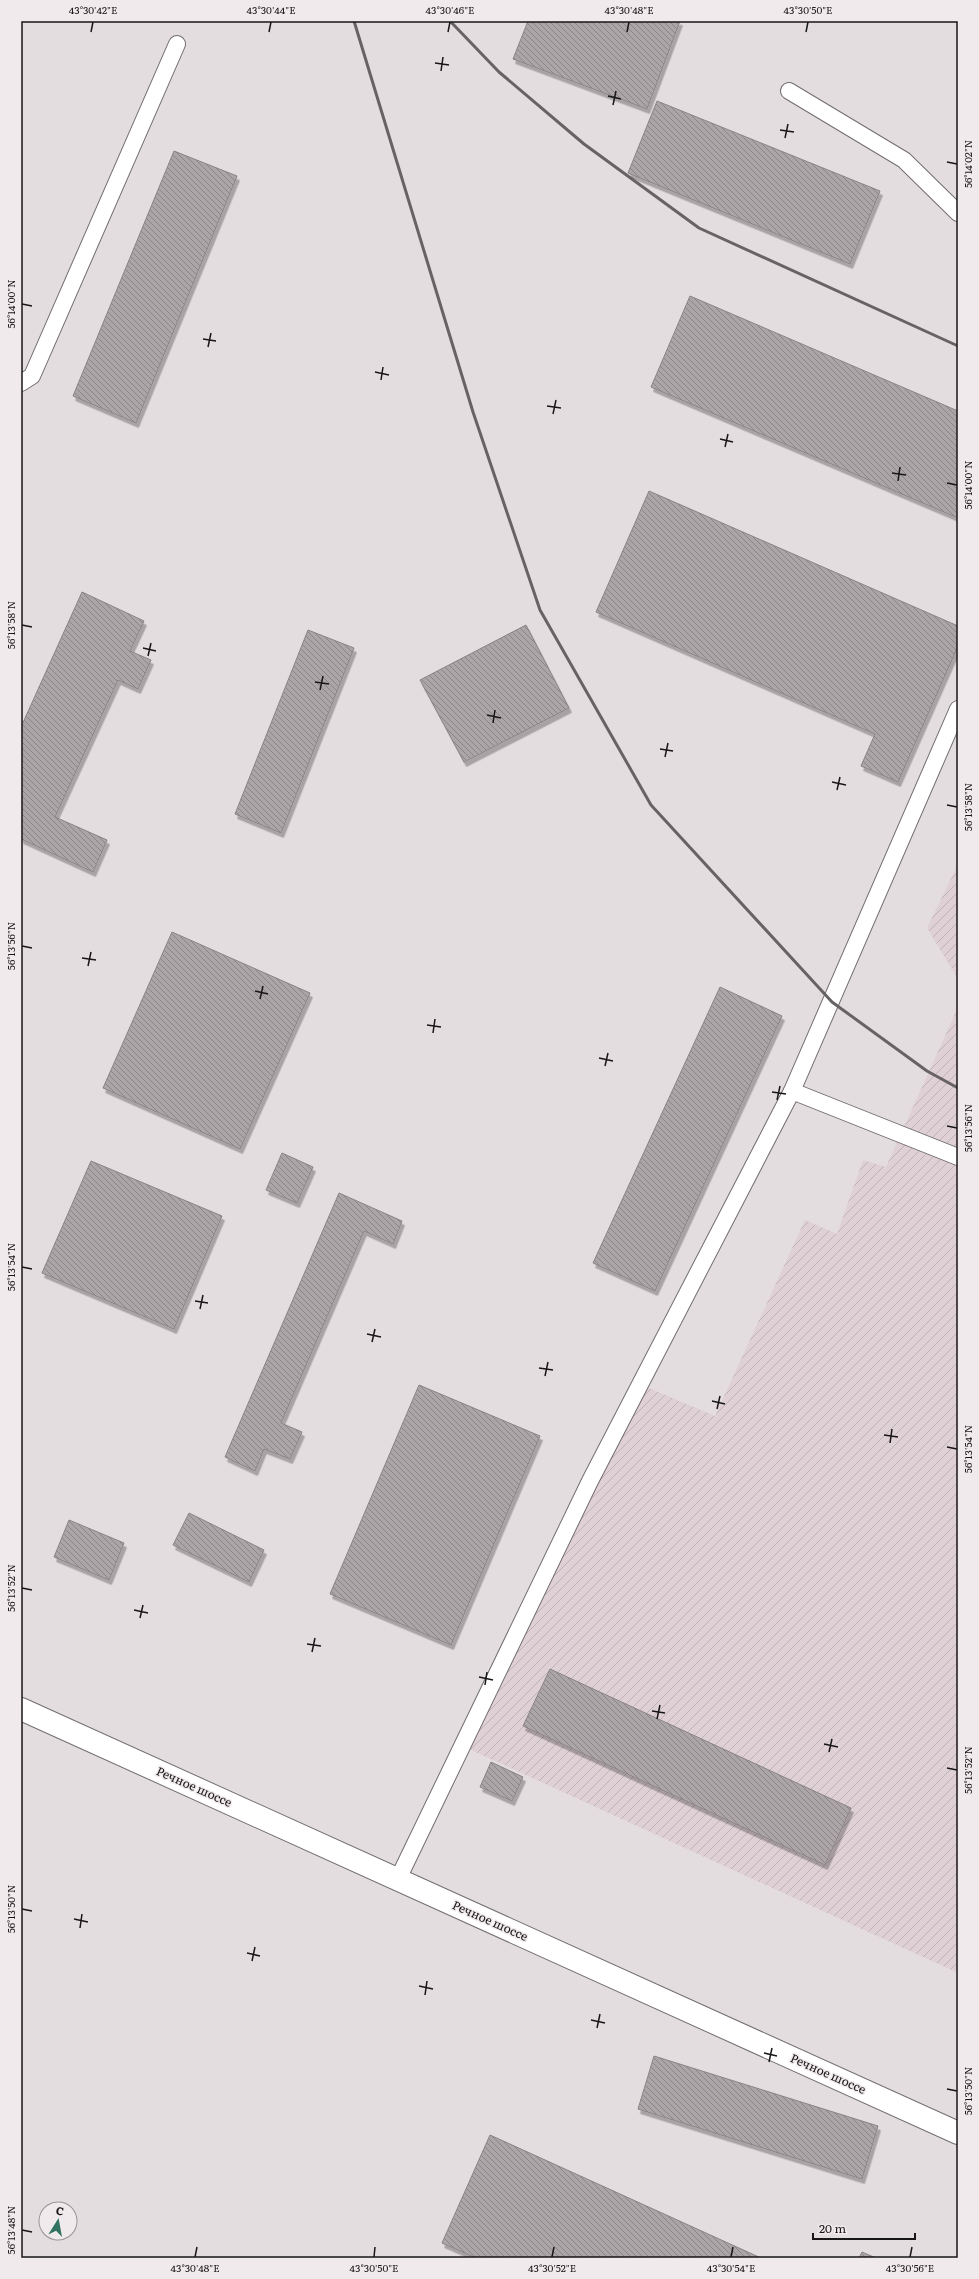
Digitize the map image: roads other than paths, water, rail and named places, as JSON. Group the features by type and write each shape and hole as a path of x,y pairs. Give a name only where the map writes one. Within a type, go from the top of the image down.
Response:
{"street":[{"name":"Речное шоссе","path":"21,1709 958,2133"}],"lane":[{"path":"21,383 32,376 177,44"},
{"path":"789,90 904,160 958,213"},
{"path":"398,1879 590,1481 792,1091 958,709"},
{"path":"792,1091 958,1158"}],"railway":[{"path":"354,21 473,412 540,610 651,805 832,1002 927,1071 958,1088"},
{"path":"450,21 499,72 584,144 699,228 958,346"}]}
